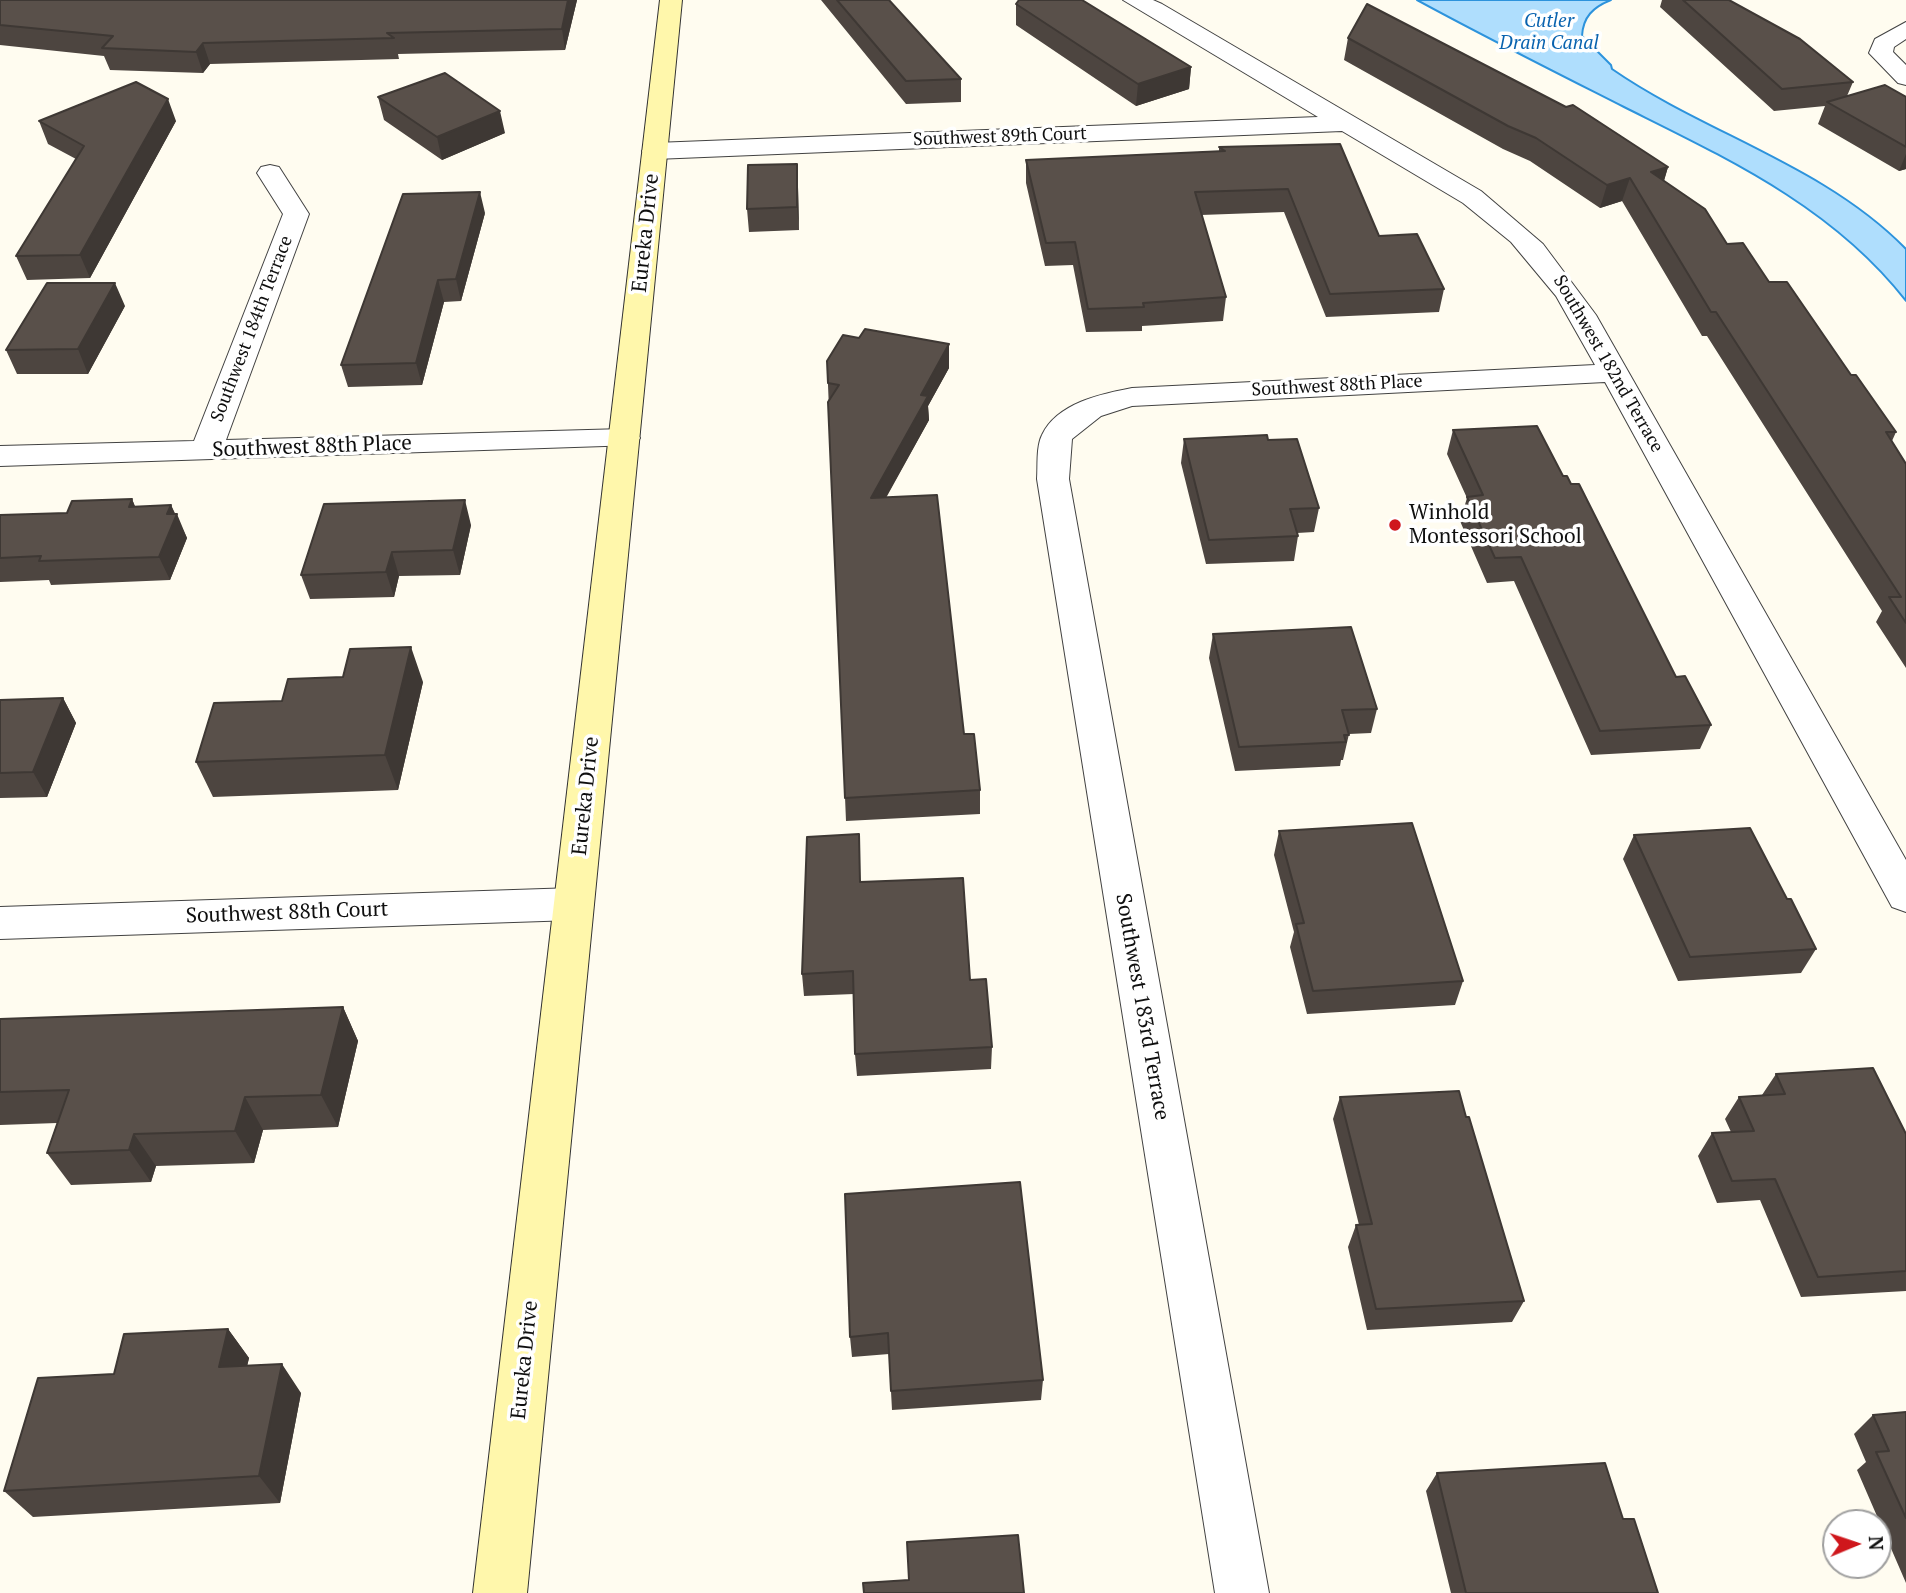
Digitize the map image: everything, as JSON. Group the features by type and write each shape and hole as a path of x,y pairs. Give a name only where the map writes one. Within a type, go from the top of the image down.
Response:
{"main road":[{"name":"Eureka Drive","path":"500,1593 671,0"}],"street":[{"name":"Southwest 182nd Terrace","path":"1134,0 1154,9 1472,197 1530,244 1565,286 1906,897"},
{"path":"1906,29 1883,44 1881,53 1906,78"},
{"name":"Southwest 89th Court","path":"655,151 1345,123"},
{"name":"Southwest 184th Terrace","path":"206,450 296,214 270,173"},
{"name":"Southwest 88th Place","path":"1066,424 1082,412 1103,402 1158,394 1614,373"},
{"name":"Southwest 183rd Terrace","path":"1066,424 1056,437 1052,479 1242,1593"},
{"name":"Southwest 88th Place","path":"0,456 624,438"},
{"name":"Southwest 88th Court","path":"0,923 574,904"}],"water":[{"name":"Cutler Drain Canal","path":"1417,0 1611,0 1590,13 1584,23 1582,36 1612,69 1686,113 1802,172 1874,220 1906,249 1906,301 1846,238 1777,188 1702,146"}],"building":[{"path":"0,0 568,0 562,29 387,33 394,38 203,43 196,52 102,48 113,36 0,25"},
{"path":"837,0 889,0 961,79 906,81"},
{"path":"1019,0 1082,0 1191,67 1138,84 1016,4"},
{"path":"1683,0 1729,0 1800,39 1853,82 1782,89"},
{"path":"1367,4 1566,107 1573,105 1668,167 1651,172 1705,209 1727,244 1743,243 1769,282 1787,282 1851,375 1856,375 1896,432 1886,432 1906,464 1906,623 1889,597 1901,597 1716,312 1711,312 1630,178 1607,185 1536,138 1508,126 1348,38"},
{"path":"445,73 500,111 437,137 378,97"},
{"path":"136,82 168,99 80,255 16,256 84,146 39,121"},
{"path":"1885,85 1906,97 1906,147 1827,102"},
{"path":"1340,144 1379,236 1417,234 1444,289 1330,294 1288,189 1195,192 1226,297 1143,303 1144,307 1088,309 1075,242 1046,243 1026,160 1225,151 1219,147"},
{"path":"797,164 797,207 747,209 748,165"},
{"path":"480,192 456,279 438,280 416,363 341,365 403,194"},
{"path":"47,283 115,283 78,349 6,350"},
{"path":"865,329 949,344 921,395 928,396 871,498 937,495 964,734 974,734 980,790 845,798 828,402 839,385 828,383 827,361 843,335 859,338"},
{"path":"1537,426 1563,476 1567,476 1571,484 1579,484 1676,677 1685,676 1711,725 1600,731 1521,557 1495,558 1467,497 1483,495 1453,430"},
{"path":"1267,435 1268,440 1297,439 1319,508 1290,509 1298,536 1209,540 1184,439"},
{"path":"132,499 129,507 171,505 167,514 177,514 159,557 39,561 41,556 0,558 0,515 67,513 72,501"},
{"path":"465,500 453,550 392,552 386,572 301,575 324,504"},
{"path":"1351,627 1377,709 1342,710 1349,735 1344,735 1346,742 1239,747 1213,634"},
{"path":"411,647 385,755 196,762 214,703 282,701 288,679 343,677 350,649"},
{"path":"63,698 33,772 0,773 0,700"},
{"path":"1412,823 1463,981 1313,991 1296,924 1304,923 1279,831"},
{"path":"1750,828 1816,949 1690,957 1634,835"},
{"path":"859,834 860,882 963,878 970,980 986,979 992,1047 855,1054 853,971 802,974 807,837"},
{"path":"343,1007 321,1095 245,1097 235,1131 134,1134 129,1150 47,1153 69,1090 0,1092 0,1019"},
{"path":"1873,1068 1906,1134 1906,1271 1818,1277 1775,1179 1732,1181 1712,1133 1754,1131 1739,1097 1785,1094 1776,1074"},
{"path":"1459,1091 1524,1301 1376,1309 1356,1225 1372,1224 1340,1097"},
{"path":"1020,1182 1043,1380 891,1391 888,1333 850,1337 845,1194"},
{"path":"228,1329 219,1367 282,1364 259,1476 4,1491 38,1378 114,1374 124,1334"},
{"path":"1906,1412 1906,1518 1876,1452 1889,1451 1873,1415"},
{"path":"1605,1463 1623,1519 1634,1519 1658,1593 1466,1593 1437,1473"},
{"path":"1018,1535 1024,1593 864,1593 863,1583 909,1580 907,1542"}],"place":[{"name":"Winhold Montessori School","path":"1395,525"}]}
